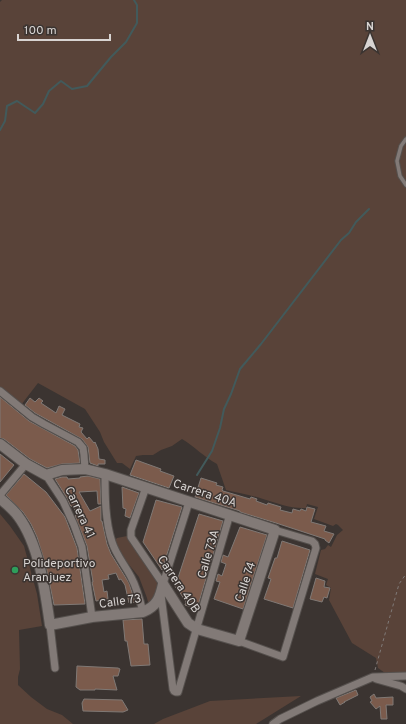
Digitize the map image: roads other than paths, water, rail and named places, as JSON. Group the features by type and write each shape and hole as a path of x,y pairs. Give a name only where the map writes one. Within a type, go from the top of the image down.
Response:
{"street":[{"path":"0,391 38,421 78,442 83,448 85,468"},
{"name":"Carrera 41","path":"0,444 26,464 46,475 63,501 82,547 92,617"},
{"path":"26,464 0,497 17,515 29,533 36,550 47,605 55,668"},
{"name":"Carrera 40A","path":"46,475 62,470 85,468 312,541 316,548 283,657"},
{"path":"106,474 106,499 112,541 117,555 131,576 136,587 143,612"},
{"name":"Carrera 40B","path":"146,487 131,530 131,537 188,623 197,629 239,641 283,657"},
{"name":"Calle 73","path":"50,625 92,617 143,612 151,609 161,595 163,584 190,502"},
{"name":"Calle 73A","path":"161,595 173,689 174,691 178,692 230,514"},
{"name":"Calle 74","path":"239,641 275,530"},
{"path":"373,676 376,679 401,686 406,690"},
{"path":"273,724 317,701 373,676 406,676"}],"lane":[{"path":"406,139 401,146 397,161 400,176 406,185"}],"waterway":[{"path":"0,130 5,121 7,106 17,101 35,113 43,104 49,91 61,81 72,89 87,86 111,57 126,42 137,23 137,5 134,0"},
{"path":"197,475 212,451 220,428 224,409 240,369 341,240 349,233 356,222 369,209"}],"place":[{"name":"Polideportivo Aranjuez","path":"15,570"}]}
